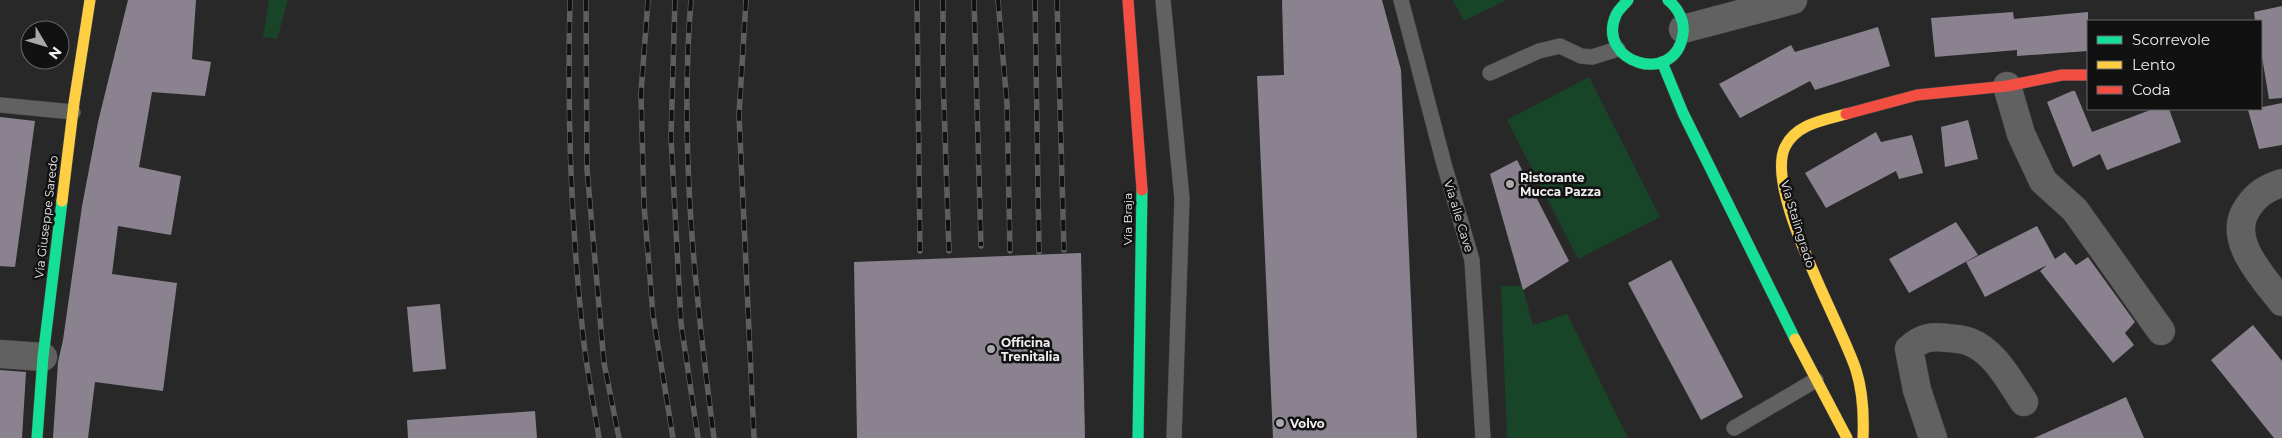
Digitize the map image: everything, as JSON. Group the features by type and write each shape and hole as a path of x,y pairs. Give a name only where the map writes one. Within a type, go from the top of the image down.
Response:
{"street":[{"name":"Via Giuseppe Saredo","path":"37,438 43,357 73,112 90,0"},
{"name":"Via Braja","path":"1128,0 1142,194 1138,438"},
{"path":"1622,2 1612,26 1613,38 1618,49 1626,58 1637,64 1649,65 1662,62 1677,49 1682,40 1683,29 1677,10 1668,0"},
{"path":"1683,29 1793,0"},
{"path":"1662,62 1683,113 1816,380 1847,438"},
{"name":"Via Stalingrado","path":"1863,438 1864,408 1861,387 1855,368 1825,301 1796,226 1781,168 1783,153 1788,140 1800,129 1815,122 1917,95 2008,86 2062,76 2087,75"},
{"path":"2008,86 2021,134 2043,181 2074,210 2161,331"},
{"path":"2282,183 2269,187 2256,195 2244,213 2240,229 2249,258 2282,302"},
{"path":"1933,438 1917,390 1909,349 1918,341 1928,337 1970,341 1981,348 1996,361 2024,402"},
{"path":"0,354 43,357"}],"lane":[{"path":"1163,0 1182,198 1174,438"},
{"name":"Via alle Cave","path":"1401,0 1444,164 1472,260 1483,438"},
{"path":"1490,73 1538,51 1560,46 1581,56 1592,57 1618,49"},
{"path":"0,105 73,112"},
{"path":"1734,428 1816,380"}],"green space":[{"path":"269,0 288,0 277,39 263,37"},
{"path":"1453,0 1507,0 1464,21"},
{"path":"1589,77 1660,217 1578,259 1507,120"},
{"path":"1501,286 1522,286 1533,325 1567,314 1628,438 1507,438"}],"building":[{"path":"128,0 196,0 192,59 211,62 205,96 152,92 139,167 181,176 171,235 118,226 112,274 177,283 163,391 95,382 88,438 53,438 58,362 63,340 82,206 98,122"},
{"path":"1282,0 1382,0 1401,70 1417,438 1273,438 1257,76 1284,75"},
{"path":"2282,6 2282,98 2269,99 2262,57 2262,20 2255,20 2254,12"},
{"path":"2013,12 2014,19 2088,12 2087,51 2017,56 2017,50 1935,57 1931,18"},
{"path":"1878,27 1890,66 1815,90 1810,81 1740,118 1719,84 1791,45 1795,52"},
{"path":"2075,91 2092,132 2150,110 2169,110 2181,142 2107,170 2100,154 2073,167 2047,102"},
{"path":"2282,103 2282,145 2259,149 2248,110 2262,110 2262,107"},
{"path":"0,117 35,121 15,267 0,266"},
{"path":"1968,120 1978,159 1945,167 1941,127"},
{"path":"1876,132 1881,142 1912,135 1923,173 1899,179 1896,171 1826,208 1805,173"},
{"path":"1517,160 1569,261 1523,290 1490,174"},
{"path":"1956,222 1978,255 1909,293 1889,259"},
{"path":"2037,226 2055,259 2065,252 2076,265 2088,257 2135,322 2125,333 2134,345 2113,363 2040,271 2047,265 1985,297 1966,262"},
{"name":"Officina Trenitalia","path":"1081,253 1085,438 857,438 854,262"},
{"path":"1671,260 1743,397 1701,420 1628,283"},
{"path":"440,304 446,369 413,372 407,307"},
{"path":"2253,325 2282,361 2282,438 2274,438 2211,360"},
{"path":"0,370 26,372 22,438 0,438"},
{"path":"2126,397 2144,438 2034,438 2113,403"},
{"path":"535,411 537,438 408,438 407,420"}],"railway":[{"path":"570,0 569,86 573,215 584,344 599,438"},
{"path":"586,0 587,169 604,363 619,438"},
{"path":"648,0 641,93 644,205 653,315 673,438"},
{"path":"675,0 671,137 681,323 698,438"},
{"path":"691,0 688,55 688,165 695,275 714,438"},
{"path":"746,0 739,115 754,438"},
{"path":"917,0 920,251"},
{"path":"943,0 943,77 949,251"},
{"path":"974,0 981,246"},
{"path":"998,0 1007,104 1010,251"},
{"path":"1035,0 1039,252"},
{"path":"1057,0 1064,250"}],"traffic: fast":[{"path":"1628,0 1616,15 1613,32 1616,45 1626,56 1639,62 1653,64 1666,60 1677,51 1683,34 1683,24 1680,15 1668,0"},
{"path":"1662,62 1683,113 1795,339"},
{"path":"1138,438 1142,190"},
{"path":"37,438 43,357 62,201"}],"traffic: slow":[{"path":"62,201 74,103 90,0"},
{"path":"1846,114 1811,124 1796,133 1785,147 1781,167 1785,194 1794,225 1856,370 1863,404 1863,438"},
{"path":"1795,339 1847,438"}],"traffic: jam":[{"path":"1128,0 1142,190"},
{"path":"1846,114 1917,95 2007,86 2062,75 2087,75"}],"place":[{"name":"Ristorante Mucca Pazza","path":"1510,184"},
{"name":"Officina Trenitalia","path":"991,349"},
{"name":"Volvo","path":"1280,423"}]}
